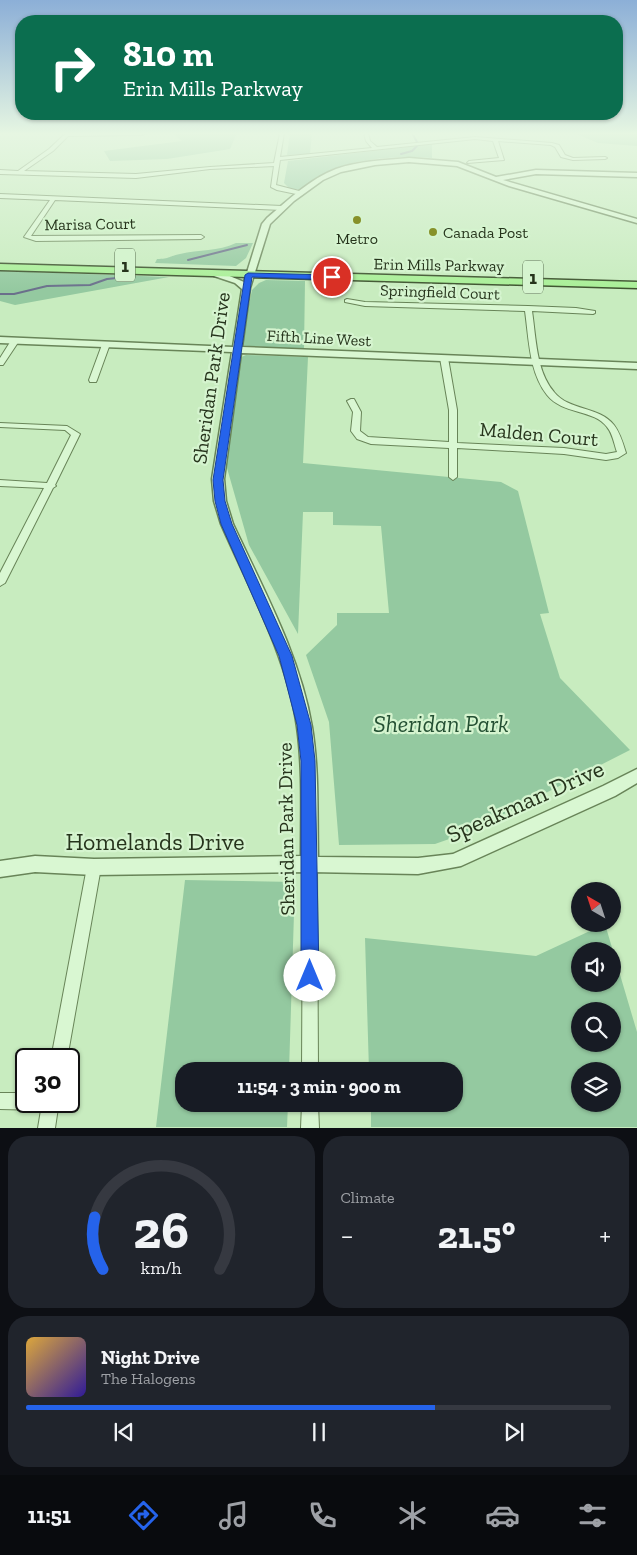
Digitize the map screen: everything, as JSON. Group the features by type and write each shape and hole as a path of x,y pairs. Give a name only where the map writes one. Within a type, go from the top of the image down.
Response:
{"main road":[{"name":"Erin Mills Parkway","path":"0,262 637,285"},
{"name":"Erin Mills Parkway","path":"0,267 217,274 249,272 637,280"}],"street":[{"path":"273,186 279,189 301,194"},
{"name":"Sheridan Park Drive","path":"310,1062 310,864 308,761 304,725 286,656 227,524 220,501 218,480 249,272 266,224 282,208 312,186"},
{"name":"Sheridan Park Drive","path":"515,186 637,222"},
{"path":"0,196 261,205 282,208"},
{"name":"Marisa Court","path":"54,198 27,237 36,239 201,237"},
{"path":"217,274 238,281 246,288"},
{"name":"Springfield Court","path":"347,302 593,312"},
{"path":"528,308 536,362"},
{"name":"Fifth Line West","path":"0,340 637,366"},
{"path":"0,363 15,341"},
{"path":"93,380 106,344"},
{"path":"444,358 454,410 453,477"},
{"name":"Malden Court","path":"351,401 357,412 354,429 359,438 371,441 564,451 606,457 622,453 608,422 571,409 556,400 544,384 536,362"},
{"path":"0,425 67,428 76,434 0,583"},
{"path":"0,483 51,486"},
{"path":"0,561 12,562"},
{"name":"Speakman Drive","path":"310,864 418,866 455,861 485,849 637,775"},
{"name":"Homelands Drive","path":"0,869 35,864 94,867 310,864"},
{"path":"61,1048 94,867"},
{"path":"0,1101 15,1101"},
{"path":"310,1112 310,1128"},
{"path":"46,1128 49,1113"}],"green space":[{"path":"287,186 308,186 301,190 290,189"},
{"path":"236,243 253,243 246,258 236,266 155,263 157,259 187,252 222,248"},
{"path":"0,271 169,277 15,305 0,301"},
{"path":"266,280 305,281 304,349 243,346 241,343 252,290 259,283"},
{"name":"Sheridan Park","path":"246,355 308,357 303,463 501,482 518,491 549,613 540,614 560,678 630,750 469,832 435,844 339,845 329,722 306,655 337,625 337,613 389,613 381,526 333,525 333,512 303,512 298,634 249,545 227,468 227,440 239,358"},
{"path":"185,880 295,882 289,1062 175,1062 175,1112 288,1112 287,1127 156,1127"},
{"path":"588,932 607,932 610,942 571,942 571,992 621,992 621,978 637,1032 637,1127 371,1127 371,1112 463,1112 463,1062 369,1062 365,938 536,956"}],"waterway":[{"path":"188,260 247,245"},
{"path":"0,294 14,294 47,286 90,285 107,279 127,277"}],"place":[{"name":"Metro","path":"357,220"},
{"name":"Canada Post","path":"433,232"}],"route":[{"path":"310,976 308,761 304,725 286,656 227,524 220,501 218,480 248,275 332,277"}]}
